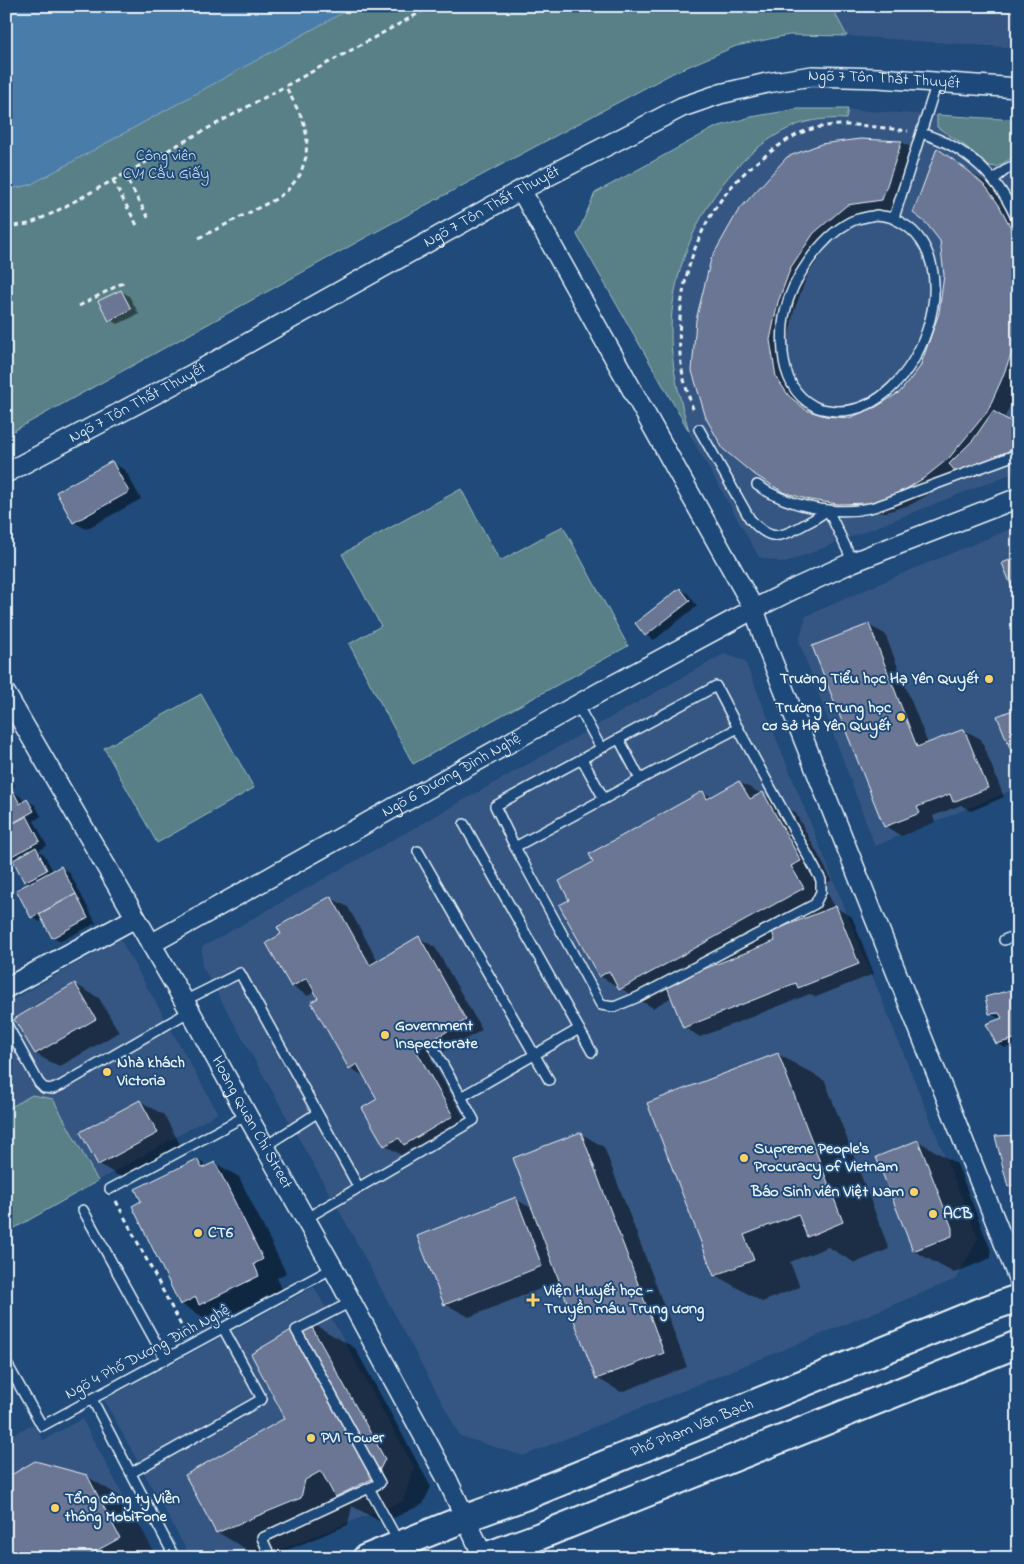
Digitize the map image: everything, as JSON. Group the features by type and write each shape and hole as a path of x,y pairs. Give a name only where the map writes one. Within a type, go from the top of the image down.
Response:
{"main road":[{"name":"Phố Phạm Văn Bạch","path":"366,1558 524,1497 978,1312 1018,1298"},
{"path":"482,1557 540,1536 1018,1344"}],"street":[{"name":"Ngõ 7 Tôn Thất Thuyết","path":"6,474 189,376 521,190 682,107 720,94 767,83 812,76 1018,88"},
{"path":"521,190 754,609 771,659 1018,1278"},
{"name":"Ngõ 6 Dương Đình Nghệ","path":"151,944 577,704 754,609 853,562 1018,498"},
{"name":"Hoang Quan Chi Street","path":"7,697 187,1006 333,1268 447,1479 482,1557"},
{"path":"6,988 135,918"}],"lane":[{"path":"894,218 937,82"},
{"path":"921,132 953,146 969,157 1000,188 1011,206 1018,223"},
{"path":"993,180 1008,168 1018,164"},
{"path":"876,216 894,218 912,229 925,246 932,264 934,276 933,308 923,340 902,378 874,402 860,408 845,411 815,407 802,398 791,384 784,364 782,338 785,311 796,282 811,256 828,238 851,221 876,216"},
{"path":"699,429 750,519 757,527 768,534 783,536 815,520 828,510"},
{"path":"757,485 770,494 786,501 828,510 870,508 1018,454"},
{"path":"828,510 853,562"},
{"path":"716,686 821,880 821,892 815,904 627,1003 614,1007 601,1005 515,847 495,806 619,739 716,686"},
{"path":"577,704 601,748"},
{"path":"515,847 738,728"},
{"path":"619,739 640,779"},
{"path":"582,759 604,800"},
{"path":"464,824 592,1052"},
{"path":"418,851 549,1080"},
{"path":"1004,940 1018,934"},
{"path":"6,1023 39,1083 44,1088 53,1089 240,973 359,1188"},
{"path":"461,1097 579,1029"},
{"path":"305,1219 474,1120 433,1047"},
{"path":"264,1147 317,1113"},
{"path":"110,1189 247,1116"},
{"path":"83,1210 165,1359"},
{"name":"Ngõ 4 Phố Dương Đình Nghệ","path":"6,1362 42,1426 333,1268"},
{"path":"271,1558 262,1538 380,1483 296,1330 351,1302"},
{"path":"131,1473 262,1399 223,1328"},
{"path":"92,1399 175,1558"},
{"path":"370,1488 400,1545"}],"path":[{"path":"6,227 29,224 113,182 124,174 432,6"},
{"path":"584,6 587,13"},
{"path":"199,238 274,200 286,191 300,175 306,157 307,137 303,120 286,86"},
{"path":"693,409 685,385 680,355 679,323 683,294 689,264 700,234 715,208 732,186 752,166 771,151 803,132 828,126 854,126 921,132"},
{"path":"124,174 150,220"},
{"path":"113,182 138,227"},
{"path":"79,306 126,281"},
{"path":"110,1189 192,1345"}],"shaded area":[{"path":"6,6 355,6 30,185 6,190"},
{"path":"831,6 1018,6 1018,48 847,36"},
{"path":"798,109 834,109 1018,120 1018,471 785,563 759,557 577,235 595,193 716,127 751,117"},
{"name":"Trường Trung học cơ sở Hạ Yên Quyết","path":"1018,526 1018,788 875,846 799,641 806,616"},
{"path":"724,654 745,661 978,1238 956,1279 523,1456 460,1436 345,1221 202,966 202,947"},
{"name":"Nhà khách Victoria","path":"120,939 218,1113 6,1233 6,1004"},
{"path":"314,1287 414,1467 403,1501 259,1558 191,1558 104,1400"},
{"path":"82,1419 157,1558 6,1558 6,1438 33,1424 43,1440"}],"green space":[{"name":"Công viên CV1 Cầu Giấy","path":"6,6 831,6 847,36 789,35 736,46 673,73 383,228 6,435"},
{"path":"798,109 848,109 846,119 820,120 794,126 768,140 744,160 724,183 706,209 681,267 674,298 671,340 676,379 689,431 577,235 595,193 716,127 751,117"},
{"path":"937,115 1018,120 1018,157 1013,157 997,167 990,166 964,145 937,127"},
{"path":"461,489 500,561 563,526 628,646 413,764 349,644 381,626 342,554"},
{"path":"201,694 254,788 157,843 104,748"},
{"path":"32,1095 53,1099 98,1181 6,1233 6,1110"}],"building":[{"path":"860,139 902,141 882,200 847,205 814,233 791,267 778,302 770,340 776,377 789,396 806,410 825,416 849,418 876,407 900,392 920,367 939,313 944,275 940,241 926,223 913,213 937,148 970,172 987,188 1010,226 1018,256 1018,328 1015,345 987,412 949,458 924,478 895,496 869,503 838,504 810,500 783,492 752,473 723,449 706,418 692,371 696,320 711,259 738,211 787,157 821,144"},
{"path":"121,290 131,309 109,321 98,301"},
{"path":"993,411 1018,426 1018,447 957,473 949,464 973,440"},
{"path":"112,461 129,492 73,523 56,492"},
{"path":"1018,557 1018,602 1002,563"},
{"path":"680,588 690,601 645,636 635,623"},
{"path":"869,624 917,747 964,729 988,788 953,802 950,794 917,807 920,813 884,827 812,646"},
{"path":"1018,708 1018,768 997,716"},
{"path":"739,781 750,799 763,792 801,861 791,866 804,888 619,990 609,971 599,977 559,905 569,900 559,881 593,862 589,854 703,791 707,799"},
{"path":"13,791 20,804 27,799 34,811 6,827 6,795"},
{"path":"27,816 40,841 8,858 6,854 6,827"},
{"path":"36,847 47,870 24,882 13,860"},
{"path":"61,866 76,894 31,918 16,890"},
{"path":"76,894 88,918 52,938 39,914"},
{"name":"Government Inspectorate","path":"331,896 370,965 419,936 466,1020 416,1050 453,1116 404,1145 399,1138 384,1146 362,1108 377,1099 357,1064 349,1069 311,1002 318,998 307,978 291,987 266,943 281,934 277,927"},
{"path":"836,906 859,964 798,988 796,983 683,1028 666,984 775,941 772,931"},
{"path":"75,983 96,1019 35,1054 14,1019"},
{"path":"1018,988 1018,1038 996,1044 986,1024 1002,1018 999,1013 989,1014 985,997"},
{"name":"Supreme People's Procuracy of Vietnam","path":"778,1053 843,1222 807,1237 798,1214 744,1235 754,1260 714,1276 647,1103"},
{"path":"140,1100 158,1133 98,1165 80,1132"},
{"path":"581,1132 664,1353 596,1379 513,1158"},
{"path":"1018,1135 1018,1184 1008,1187 995,1136"},
{"name":"Báo Sinh viên Việt Nam","path":"918,1140 952,1228 952,1236 913,1251 876,1157"},
{"name":"CT6","path":"197,1159 202,1168 215,1162 263,1259 254,1264 259,1276 199,1305 196,1297 180,1305 132,1206 141,1201 135,1189"},
{"path":"516,1197 542,1266 444,1305 417,1236"},
{"name":"PVI Tower","path":"308,1320 385,1459 376,1477 335,1497 321,1471 305,1480 301,1498 216,1533 185,1475 285,1418 251,1354"},
{"name":"Tổng công ty Viễn thông MobiFone","path":"35,1461 87,1475 120,1538 83,1558 21,1558 9,1552 6,1547 6,1478"}],"place":[{"name":"Trường Tiểu học Hạ Yên Quyết","path":"989,679"},
{"name":"Trường Trung học cơ sở Hạ Yên Quyết","path":"901,717"},
{"name":"Government Inspectorate","path":"385,1035"},
{"name":"Nhà khách Victoria","path":"107,1072"},
{"name":"Supreme People's Procuracy of Vietnam","path":"744,1158"},
{"name":"Báo Sinh viên Việt Nam","path":"914,1192"},
{"name":"ACB","path":"933,1214"},
{"name":"CT6","path":"198,1233"},
{"name":"Viện Huyết học - Truyền máu Trung ương","path":"533,1300"},
{"name":"PVI Tower","path":"311,1438"},
{"name":"Tổng công ty Viễn thông MobiFone","path":"55,1508"}]}
